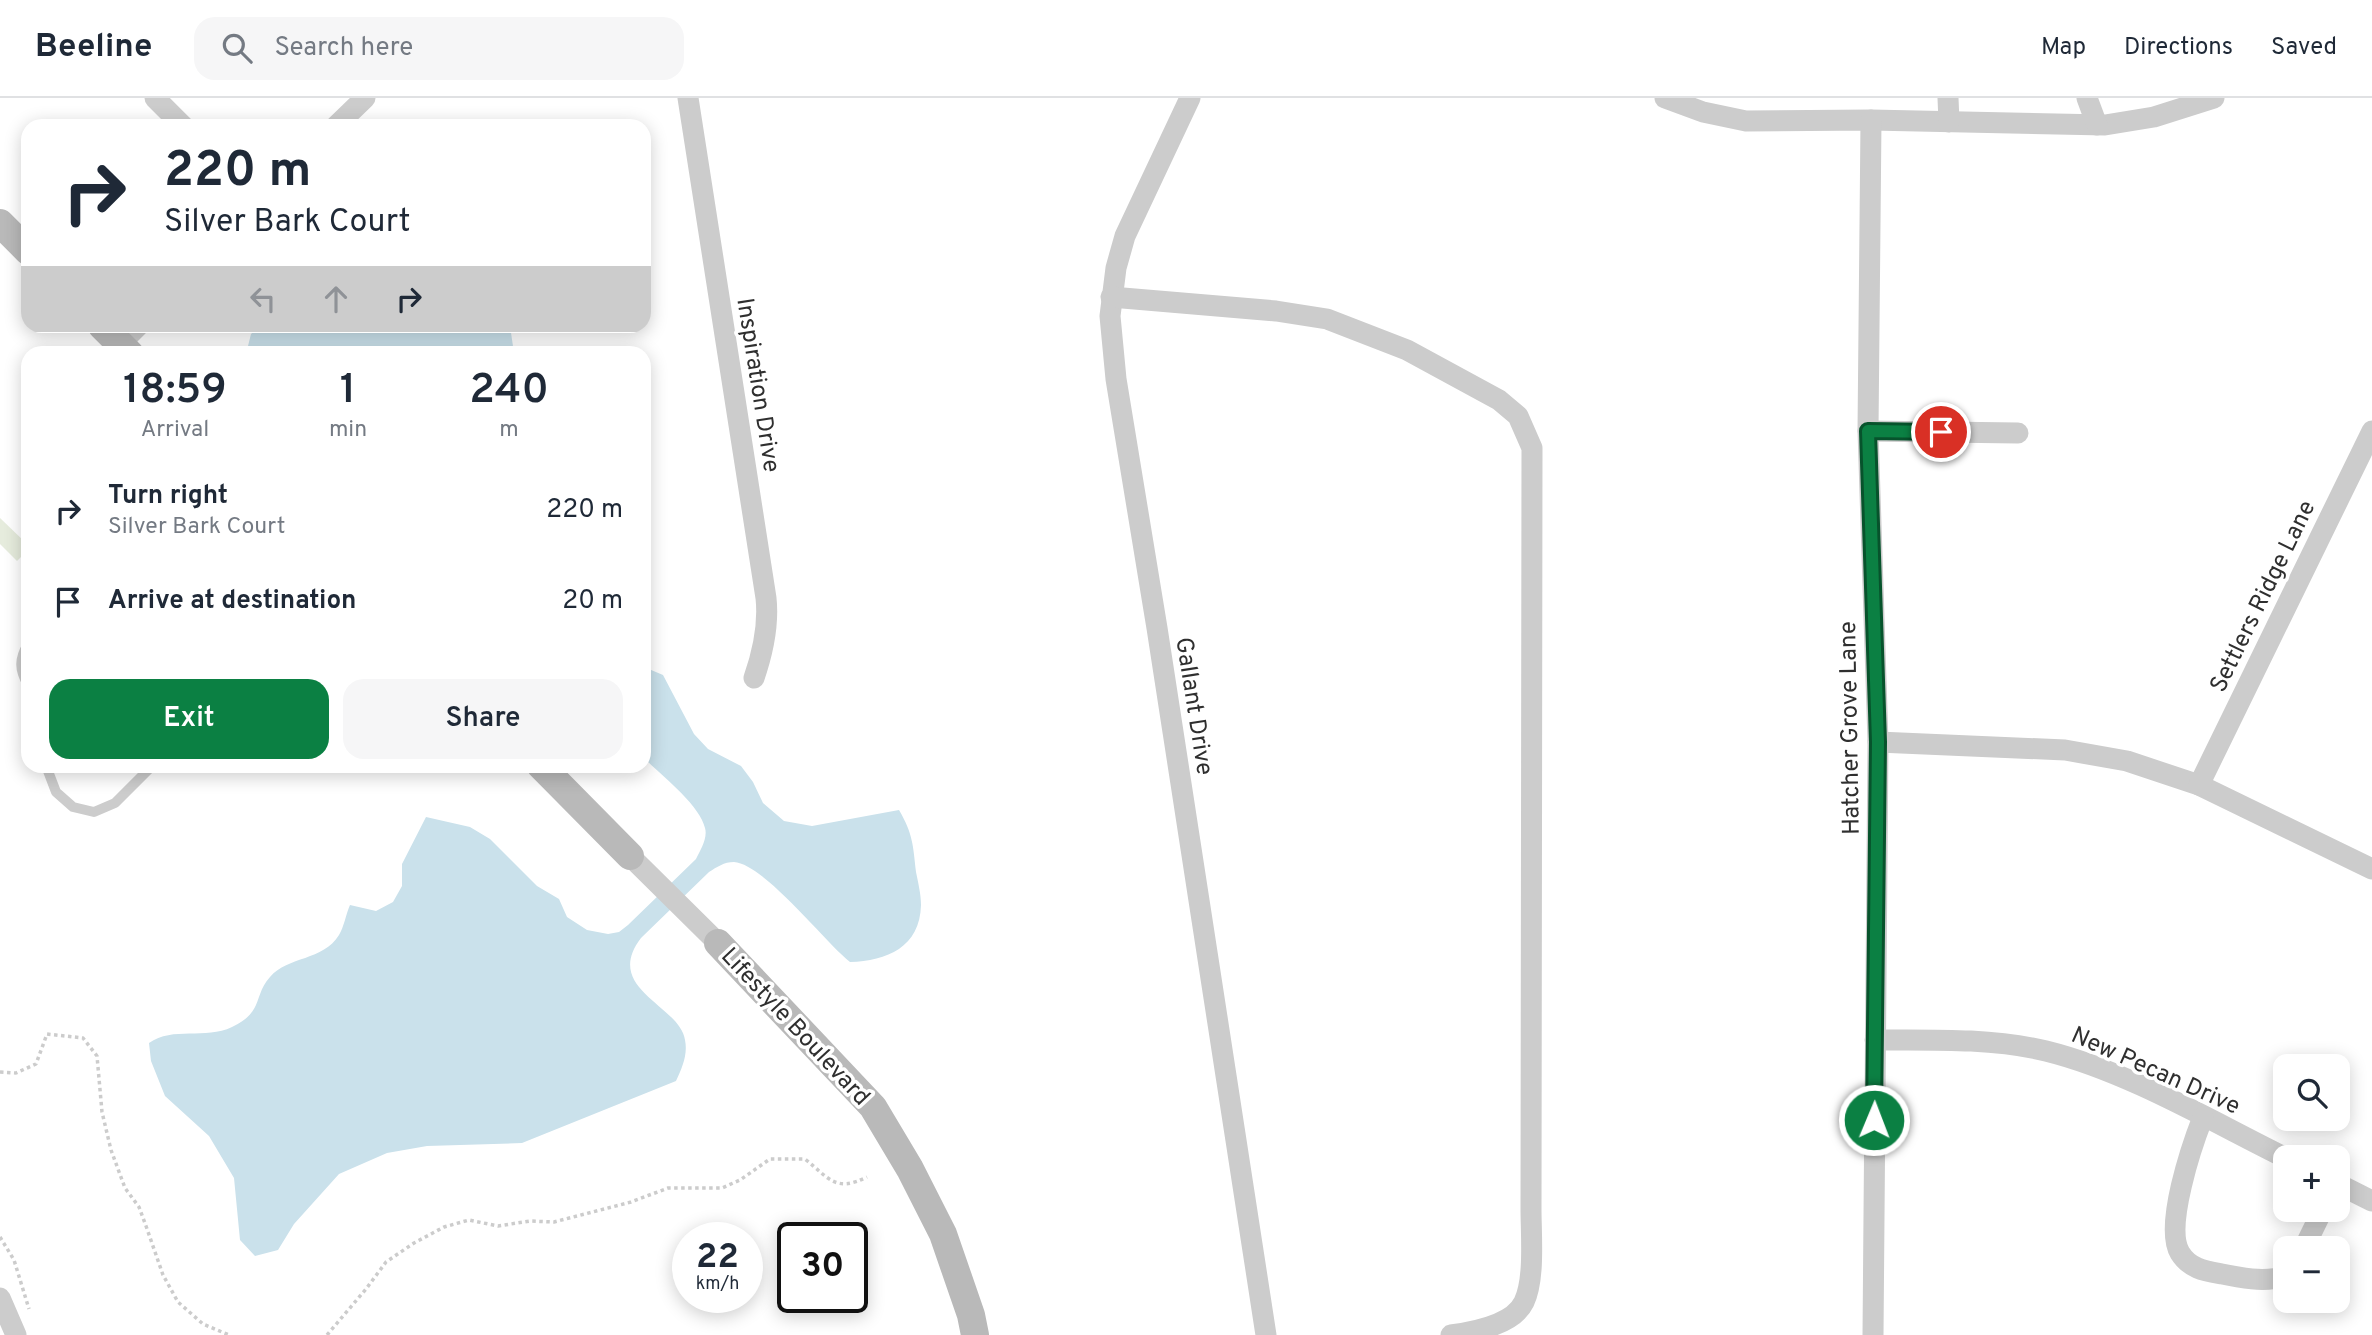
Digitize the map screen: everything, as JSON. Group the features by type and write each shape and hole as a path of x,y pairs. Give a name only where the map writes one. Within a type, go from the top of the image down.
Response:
{"street":[{"path":"155,98 177,119"},
{"path":"343,119 365,98"},
{"name":"Inspiration Drive","path":"688,98 768,615 754,678"},
{"path":"1665,98 1703,112 1746,121 1871,120 2097,125 2154,117 2214,98"},
{"path":"1948,98 1949,122"},
{"path":"2087,98 2097,125"},
{"name":"Gallant Drive","path":"1187,99 1125,236 1116,268 1110,316 1116,379 1266,1335"},
{"name":"Hatcher Grove Lane","path":"1871,120 1868,431 1878,742 1873,1335"},
{"path":"0,223 21,244"},
{"path":"1111,297 1276,311 1328,319 1407,350 1499,400 1518,416 1532,448 1529,1281 1523,1303 1507,1318 1481,1330 1451,1335"},
{"path":"1868,431 2018,433"},
{"name":"Settlers Ridge Lane","path":"2199,785 2372,431"},
{"path":"1878,742 2064,750 2127,761 2199,785 2372,869"},
{"name":"Lifestyle Boulevard","path":"548,773 718,943 873,1107 910,1169 943,1234 971,1315 975,1335"},
{"name":"New Pecan Drive","path":"1875,1040 1944,1041 2044,1051 2092,1066 2273,1152"},
{"path":"2203,1117 2189,1155 2176,1219 2176,1244 2180,1253 2196,1269 2249,1280 2273,1279"},
{"path":"2350,1191 2372,1201"},
{"path":"0,1298 16,1335"}],"lane":[{"path":"49,773 57,792 73,807 94,812 115,803 145,773"}],"path":[{"path":"0,1072 16,1073 36,1065 47,1034 83,1038 97,1056 102,1112 111,1150 125,1188 139,1208 163,1275 178,1302 203,1324 229,1335"},
{"path":"327,1335 386,1262 444,1227 469,1220 498,1226 530,1221 554,1222 631,1202 668,1188 722,1188 740,1180 770,1159 805,1159 825,1178 840,1186 853,1184 867,1177"},
{"path":"0,1237 14,1260 30,1311"}],"green space":[{"path":"0,518 21,538 21,557 17,561 0,544"}],"water":[{"path":"511,333 513,346 248,346 251,334"},
{"path":"651,670 663,675 694,734 708,749 741,766 753,782 763,803 784,821 812,826 899,810 912,840 920,897 919,919 915,931 899,949 888,955 850,962 761,876 747,866 734,862 721,865 709,872 641,938 631,956 631,971 636,983 671,1016 685,1040 685,1056 676,1081 522,1143 427,1146 387,1153 339,1174 294,1224 278,1250 255,1256 240,1240 234,1178 209,1136 165,1096 151,1061 149,1043 168,1035 211,1033 232,1027 254,1010 265,984 277,970 324,950 332,943 341,932 350,905 376,911 393,902 402,886 402,864 426,817 470,827 490,839 537,886 559,899 567,917 587,930 608,934 619,932 696,859 703,844 705,828 702,819 679,791 651,765"}],"route":[{"path":"1874,1120 1878,742 1868,431 1941,432"}]}
